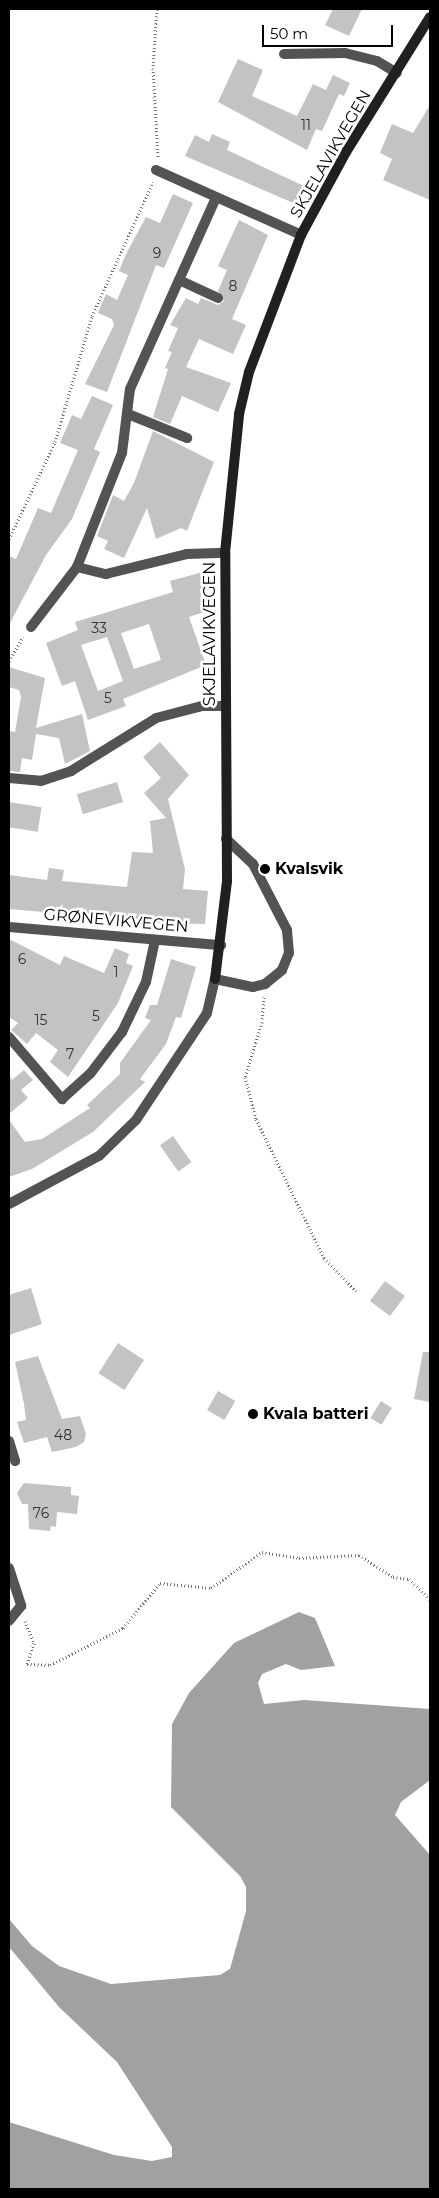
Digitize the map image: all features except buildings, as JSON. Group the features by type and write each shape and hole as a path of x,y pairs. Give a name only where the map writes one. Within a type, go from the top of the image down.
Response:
{"main road":[{"name":"SKJELAVIKVEGEN","path":"214,979 220,945 226,839 225,553 232,460 245,389 302,235 346,152 397,73 430,17"}],"street":[{"path":"284,54 345,53 377,61 397,73"},
{"path":"156,170 302,235"},
{"path":"31,627 77,567 122,453 130,389 216,198"},
{"path":"179,280 218,298"},
{"path":"128,414 187,438"},
{"path":"77,567 106,574 187,554 225,553"},
{"path":"9,778 41,780 71,771 156,718 202,706 225,706"},
{"path":"214,979 253,987 265,984 282,970 289,953 287,930 253,864 226,839"},
{"name":"GRØNEVIKVEGEN","path":"9,927 220,945"},
{"path":"9,1037 62,1099 96,1067 122,1032 146,982 155,940"},
{"name":"SKJELAVIKVEGEN","path":"9,1204 99,1156 136,1120 207,1013 214,979"},
{"path":"9,1442 15,1460"},
{"path":"9,1568 21,1606 9,1621"}],"path":[{"path":"9,539 54,442 92,316 144,211 156,170 153,68 157,9"},
{"path":"9,661 31,627"},
{"path":"265,984 262,1022 245,1078 256,1120 324,1258 356,1291"},
{"path":"18,1612 34,1643 26,1659 34,1666 50,1665 123,1628 160,1582 211,1588 229,1580 248,1558 262,1552 299,1558 359,1555 393,1576 409,1579 430,1599"}],"shaded area":[{"path":"299,1612 315,1618 335,1666 301,1670 286,1664 262,1674 258,1683 264,1704 304,1700 430,1709 430,1780 401,1802 395,1815 430,1855 430,2189 9,2189 9,2122 114,2155 152,2161 172,2157 172,2147 117,2062 59,2007 9,1947 9,1919 32,1946 59,1966 111,1984 220,1975 230,1969 246,1911 246,1887 240,1876 171,1807 172,1724 189,1693 234,1643"}],"place":[{"name":"Kvalsvik","path":"265,869"},
{"name":"Kvala batteri","path":"253,1414"}]}
